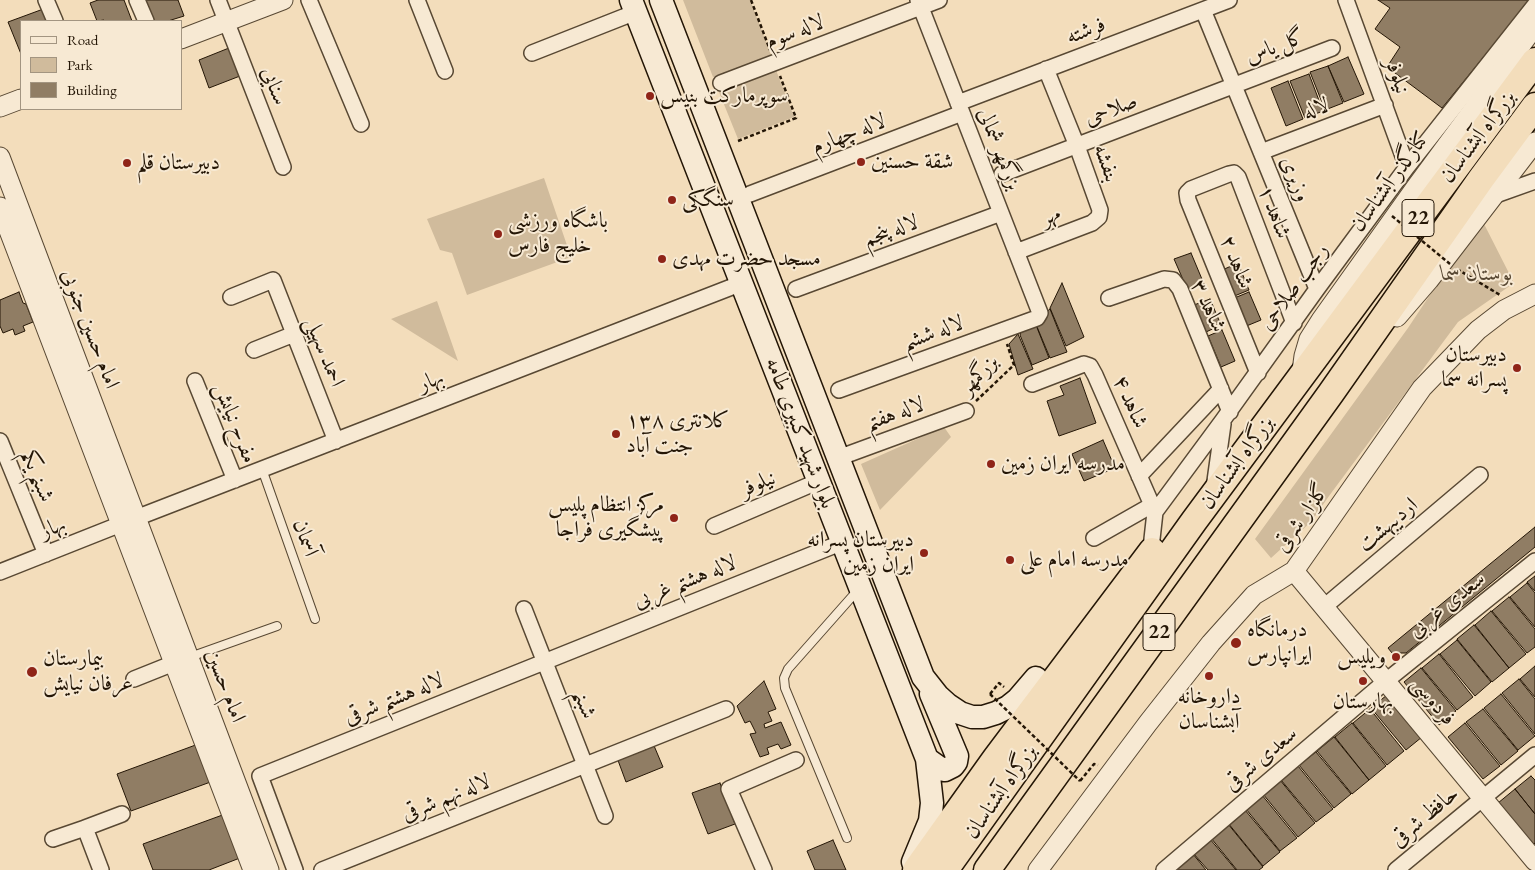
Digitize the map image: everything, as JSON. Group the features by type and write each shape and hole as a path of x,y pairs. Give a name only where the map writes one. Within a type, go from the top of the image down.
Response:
{"highway":[{"name":"بزرگراه آبشناسان","path":"945,870 1194,521 1535,61"},
{"name":"بزرگراه آبشناسان","path":"987,870 1331,393 1535,106"},
{"path":"1036,678 1112,579 1194,521"},
{"path":"916,870 996,758 1151,552"}],"main road":[{"name":"بلوار شهید کبیری طامه","path":"661,0 923,677 948,705 960,713 972,717 983,717 1008,707 1024,694 1036,678"},
{"name":"بلوار شهید کبیری طامه","path":"634,6 927,759 932,803 930,821 918,852 908,870"},
{"path":"923,677 957,756 954,766 945,770 940,769 927,759"}],"street":[{"path":"46,0 55,20"},
{"path":"137,0 146,20"},
{"name":"سنایی","path":"218,0 283,167"},
{"path":"182,38 282,0"},
{"path":"309,0 361,124"},
{"path":"417,0 445,71"},
{"name":"لاله سوم","path":"721,83 920,3 939,0"},
{"name":"فرشته","path":"960,108 1046,69 1229,0"},
{"name":"نیلوفر","path":"1346,0 1407,167"},
{"name":"بزرگمهر شمالی","path":"920,3 1040,313"},
{"name":"رجب صلاحی","path":"1153,509 1227,416 1407,167 1535,5"},
{"path":"532,53 634,6"},
{"name":"وزیری","path":"1203,10 1318,289"},
{"name":"کنارگذر آبشناسان","path":"1302,375 1304,356 1309,339 1321,320 1421,179 1535,26"},
{"name":"گل یاس","path":"1234,86 1332,48"},
{"name":"بنفشه","path":"1046,69 1100,210 1099,217"},
{"name":"صلاحی","path":"1002,174 1234,86"},
{"path":"0,107 20,99"},
{"name":"لاله","path":"1261,152 1385,105"},
{"name":"لاله چهارم","path":"750,194 960,108"},
{"path":"1331,393 1429,280 1535,142"},
{"name":"امام حسین جنوبی","path":"0,156 129,521"},
{"name":"شاهد ۱","path":"1186,194 1191,188 1229,174 1234,173 1238,177 1294,323"},
{"path":"1494,196 1535,181"},
{"name":"شاهد ۲","path":"1186,194 1258,373"},
{"name":"امام حسین جنوبی","path":"0,207 129,521"},
{"name":"لاله پنجم","path":"796,289 1001,213"},
{"name":"مهر","path":"1016,252 1092,223 1099,217"},
{"name":"شاهد ۳","path":"1109,298 1164,279 1173,280 1180,288 1221,389 1227,416"},
{"name":"احمد سهیلی","path":"231,297 272,280 336,441"},
{"name":"بهار","path":"0,572 742,283"},
{"name":"گلزار شرقی","path":"1038,870 1148,723 1211,643 1254,595 1294,571 1422,388 1478,330 1504,310 1535,294"},
{"name":"لاله ششم","path":"838,390 1037,318 1040,313"},
{"path":"254,350 294,334"},
{"name":"شاهد ۴","path":"1032,384 1084,364 1090,366 1153,509"},
{"name":"مفرح نیایش","path":"196,381 235,480"},
{"path":"1139,476 1221,389"},
{"name":"لاله هفتم","path":"838,458 966,411"},
{"path":"1213,495 1227,416"},
{"name":"شبنم یکم","path":"0,441 46,554"},
{"name":"اردیبهشت","path":"1324,607 1480,475"},
{"name":"نیلوفر","path":"714,526 819,481"},
{"path":"1094,538 1153,509 1151,552 1146,588"},
{"name":"امام حسین","path":"129,521 182,660 269,870"},
{"name":"لاله هشتم غربی","path":"544,661 842,542"},
{"name":"سعدی غربی","path":"1386,681 1535,561"},
{"name":"فردوسی","path":"1294,571 1535,861"},
{"name":"شبنم","path":"524,609 605,816"},
{"path":"134,679 182,660"},
{"name":"امام حسین","path":"182,660 253,870"},
{"name":"لاله هشتم شرقی","path":"295,870 260,776 544,661"},
{"name":"سعدی شرقی","path":"1164,870 1386,681"},
{"name":"لاله نهم شرقی","path":"322,870 726,709"},
{"name":"حافظ شرقی","path":"1396,870 1482,797 1535,756"},
{"path":"764,870 729,789 796,760"},
{"path":"53,838 122,814"},
{"path":"86,828 101,870"}],"lane":[{"name":"آسمان","path":"262,470 315,619"},
{"path":"847,838 785,688 784,678 788,669 860,587"},
{"path":"182,660 278,626"}],"path":[{"path":"738,141 796,118 751,0"},
{"path":"1392,216 1450,264"},
{"path":"1460,271 1515,304"},
{"name":"بزرگمهر","path":"966,411 1014,365 1002,330"},
{"path":"999,683 990,694 1080,781 1094,764"}],"green space":[{"path":"683,0 750,0 771,55 713,77"},
{"path":"776,70 794,117 738,139 719,92"},
{"name":"باشگاه ورزشی خلیج فارس","path":"544,178 571,257 467,295 452,253 440,250 427,219"},
{"name":"بوستان سما","path":"1481,218 1514,283 1458,322 1311,522 1271,558 1255,539 1408,328"},
{"path":"437,301 458,361 391,319"},
{"path":"944,427 951,437 880,510 861,464"}],"building":[{"path":"98,0 124,0 132,20 97,20 90,3"},
{"path":"145,0 178,0 184,16 171,20 153,20"},
{"path":"1378,0 1530,0 1442,108 1387,67 1400,47 1375,29 1390,8"},
{"path":"46,8 51,20 20,20 20,52 8,22"},
{"path":"229,48 240,76 209,88 199,60"},
{"path":"1348,57 1364,94 1344,102 1328,66"},
{"path":"1328,66 1343,103 1325,110 1310,72"},
{"path":"1309,74 1323,111 1305,118 1290,81"},
{"path":"1288,81 1303,119 1286,126 1271,88"},
{"path":"1191,253 1204,284 1188,291 1174,259"},
{"path":"1238,263 1249,290 1232,297 1220,271"},
{"path":"1062,283 1084,337 1066,346 1050,308"},
{"path":"19,292 33,322 23,326 25,331 15,335 13,329 3,333 0,326 0,300"},
{"path":"1249,292 1261,320 1244,327 1232,299"},
{"path":"1210,299 1221,325 1206,332 1194,305"},
{"path":"1050,309 1067,352 1050,358 1035,322"},
{"path":"1034,320 1049,358 1032,365 1020,335 1023,327"},
{"path":"1222,330 1235,361 1221,367 1208,336"},
{"path":"1018,334 1033,369 1018,375 1009,344"},
{"path":"1080,378 1096,423 1059,436 1047,401 1064,395 1060,386"},
{"path":"1103,440 1115,468 1084,481 1072,454"},
{"path":"1535,527 1535,547 1406,653 1392,653 1388,648"},
{"path":"1535,576 1535,591 1527,582"},
{"path":"1527,583 1535,593 1535,627 1510,597"},
{"path":"1509,597 1535,629 1535,647 1527,653 1492,611"},
{"path":"1491,611 1526,654 1509,668 1475,625"},
{"path":"1474,625 1509,668 1492,682 1457,639"},
{"path":"1457,640 1491,682 1475,696 1440,654"},
{"path":"1439,654 1473,697 1457,710 1422,668"},
{"path":"1535,666 1535,697 1520,679"},
{"path":"1421,668 1456,711 1439,725 1404,682"},
{"path":"1519,679 1535,699 1535,734 1502,693"},
{"path":"764,681 776,709 768,712 772,721 764,724 765,728 781,722 791,745 781,749 778,744 767,748 769,754 760,757 750,734 756,733 750,721 745,723 737,706"},
{"path":"1501,694 1535,736 1518,750 1484,708"},
{"path":"1387,695 1422,737 1406,750 1371,708"},
{"path":"1370,709 1404,751 1387,765 1353,723"},
{"path":"1483,709 1518,751 1501,765 1466,722"},
{"path":"1352,723 1386,766 1369,780 1335,737"},
{"path":"1465,723 1500,766 1483,779 1448,737"},
{"path":"1334,737 1369,780 1352,794 1317,751"},
{"path":"652,741 663,767 626,782 616,755"},
{"path":"201,743 216,780 131,811 117,774"},
{"path":"1316,752 1351,794 1334,808 1299,765"},
{"path":"1298,766 1333,809 1316,822 1281,780"},
{"path":"1531,776 1535,780 1535,814 1515,789"},
{"path":"1280,780 1315,823 1298,837 1263,794"},
{"path":"720,783 735,824 708,834 692,793"},
{"path":"1515,789 1535,814 1535,843 1532,846 1498,803"},
{"path":"1262,795 1297,838 1280,851 1246,809"},
{"path":"1245,810 1280,852 1263,866 1228,823"},
{"path":"228,813 245,856 209,870 153,870 143,844"},
{"path":"1228,824 1263,867 1259,870 1237,870 1211,838"},
{"path":"1210,839 1236,870 1208,870 1193,853"},
{"path":"833,840 846,870 815,870 807,851"},
{"path":"1193,854 1206,870 1178,870 1176,868"}],"place":[{"name":"سوپرمارکت بنیس","path":"650,96"},
{"name":"شقة حسنين","path":"861,162"},
{"name":"دبیرستان قلم","path":"127,163"},
{"name":"سنگکی","path":"672,200"},
{"name":"باشگاه ورزشی خلیج فارس","path":"498,234"},
{"name":"مسجد حضرت مهدی","path":"662,259"},
{"name":"دبیرستان پسرانه سما","path":"1517,368"},
{"name":"کلانتری ۱۳۸ جنت آباد","path":"616,434"},
{"name":"مدرسه ایران زمین","path":"991,464"},
{"name":"مرکز انتظام پلیس پیشگیری فراجا","path":"674,518"},
{"name":"دبیرستان پسرانه ایران زمین","path":"924,553"},
{"name":"مدرسه امام علی","path":"1010,560"},
{"name":"درمانگاه ایرانپارس","path":"1236,643"},
{"name":"ویلیس","path":"1396,657"},
{"name":"بيمارستان عرفان نيايش","path":"32,672"},
{"name":"داروخانه آبشناسان","path":"1209,676"},
{"name":"بهارستان","path":"1363,681"}]}
